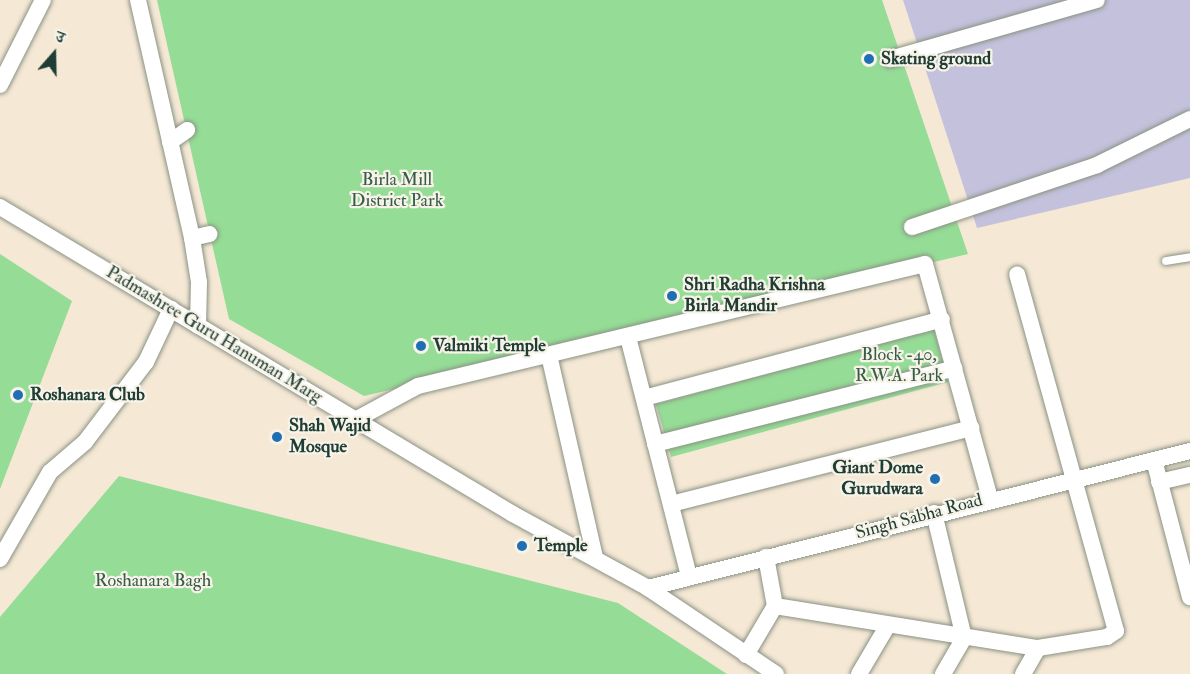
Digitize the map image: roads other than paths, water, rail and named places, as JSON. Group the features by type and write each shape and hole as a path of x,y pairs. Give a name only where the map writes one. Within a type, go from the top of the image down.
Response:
{"street":[{"path":"0,85 43,0"},
{"path":"138,0 192,238 199,282 198,326"},
{"path":"891,59 1097,0"},
{"path":"912,227 1096,165 1190,119"},
{"path":"170,142 187,130"},
{"name":"Padmashree Guru Hanuman Marg","path":"0,207 513,514 648,588 776,674"},
{"path":"192,238 210,234"},
{"path":"355,420 416,386 925,264 990,499"},
{"path":"775,606 1038,648 1107,637 1116,631 1017,276"},
{"path":"0,560 50,472 85,442 146,362 171,309"},
{"path":"644,398 942,320"},
{"path":"628,337 689,577"},
{"path":"549,355 595,557"},
{"path":"655,444 955,368"},
{"path":"671,504 972,428"},
{"name":"Singh Sabha Road","path":"648,588 934,513 1190,451"},
{"path":"1154,460 1190,597"},
{"path":"1159,482 1190,475"},
{"path":"934,513 964,638 943,674"},
{"path":"746,655 775,606 766,557"},
{"path":"859,674 888,625"},
{"path":"1023,674 1038,648"}],"lane":[{"path":"1166,261 1190,257"}],"place":[{"name":"Skating ground","path":"869,59"},
{"name":"Shri Radha Krishna Birla Mandir","path":"672,296"},
{"name":"Valmiki Temple","path":"421,346"},
{"name":"Roshanara Club","path":"18,395"},
{"name":"Shah Wajid Mosque","path":"277,437"},
{"name":"Giant Dome Gurudwara","path":"935,479"},
{"name":"Temple","path":"522,546"}],"park label":[{"name":"Birla Mill District Park","path":"397,192"},
{"name":"Block -40, R.W.A. Park","path":"899,366"},
{"name":"Roshanara Bagh","path":"153,581"}]}
